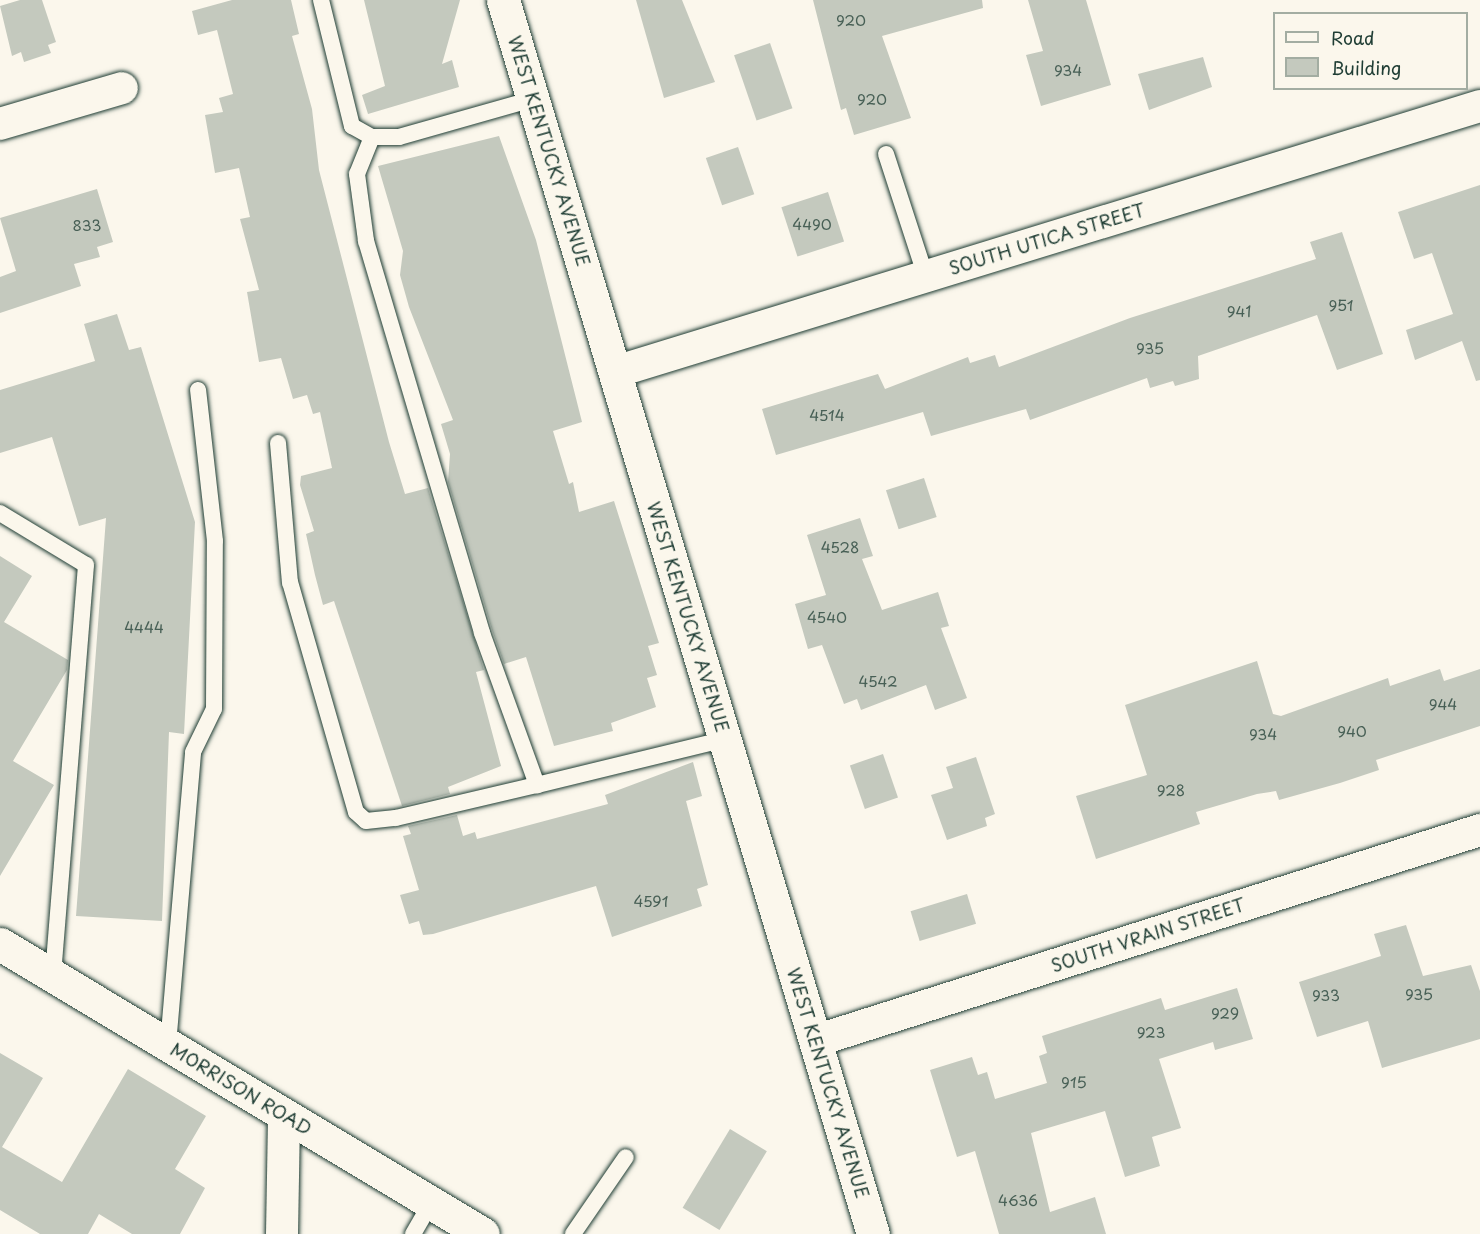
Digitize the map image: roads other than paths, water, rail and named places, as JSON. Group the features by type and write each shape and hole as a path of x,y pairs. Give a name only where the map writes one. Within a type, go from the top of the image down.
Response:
{"street":[{"name":"WEST KENTUCKY AVENUE","path":"503,0 873,1234"},
{"path":"0,124 122,88"},
{"name":"SOUTH UTICA STREET","path":"615,372 1480,106"},
{"name":"SOUTH VRAIN STREET","path":"815,1041 1480,830"},
{"name":"MORRISON ROAD","path":"0,944 483,1234"},
{"path":"282,1234 284,1116"}],"lane":[{"path":"321,0 352,126 372,137 399,137 533,99"},
{"path":"372,137 357,174 366,241 483,633 537,785"},
{"path":"886,154 926,277"},
{"path":"168,1046 193,752 214,709 215,541 198,390"},
{"path":"278,443 290,582 356,812 366,821 396,818 724,739"},
{"path":"0,513 86,565 53,976"},
{"path":"573,1234 626,1157"},
{"path":"413,1234 431,1203"}]}
